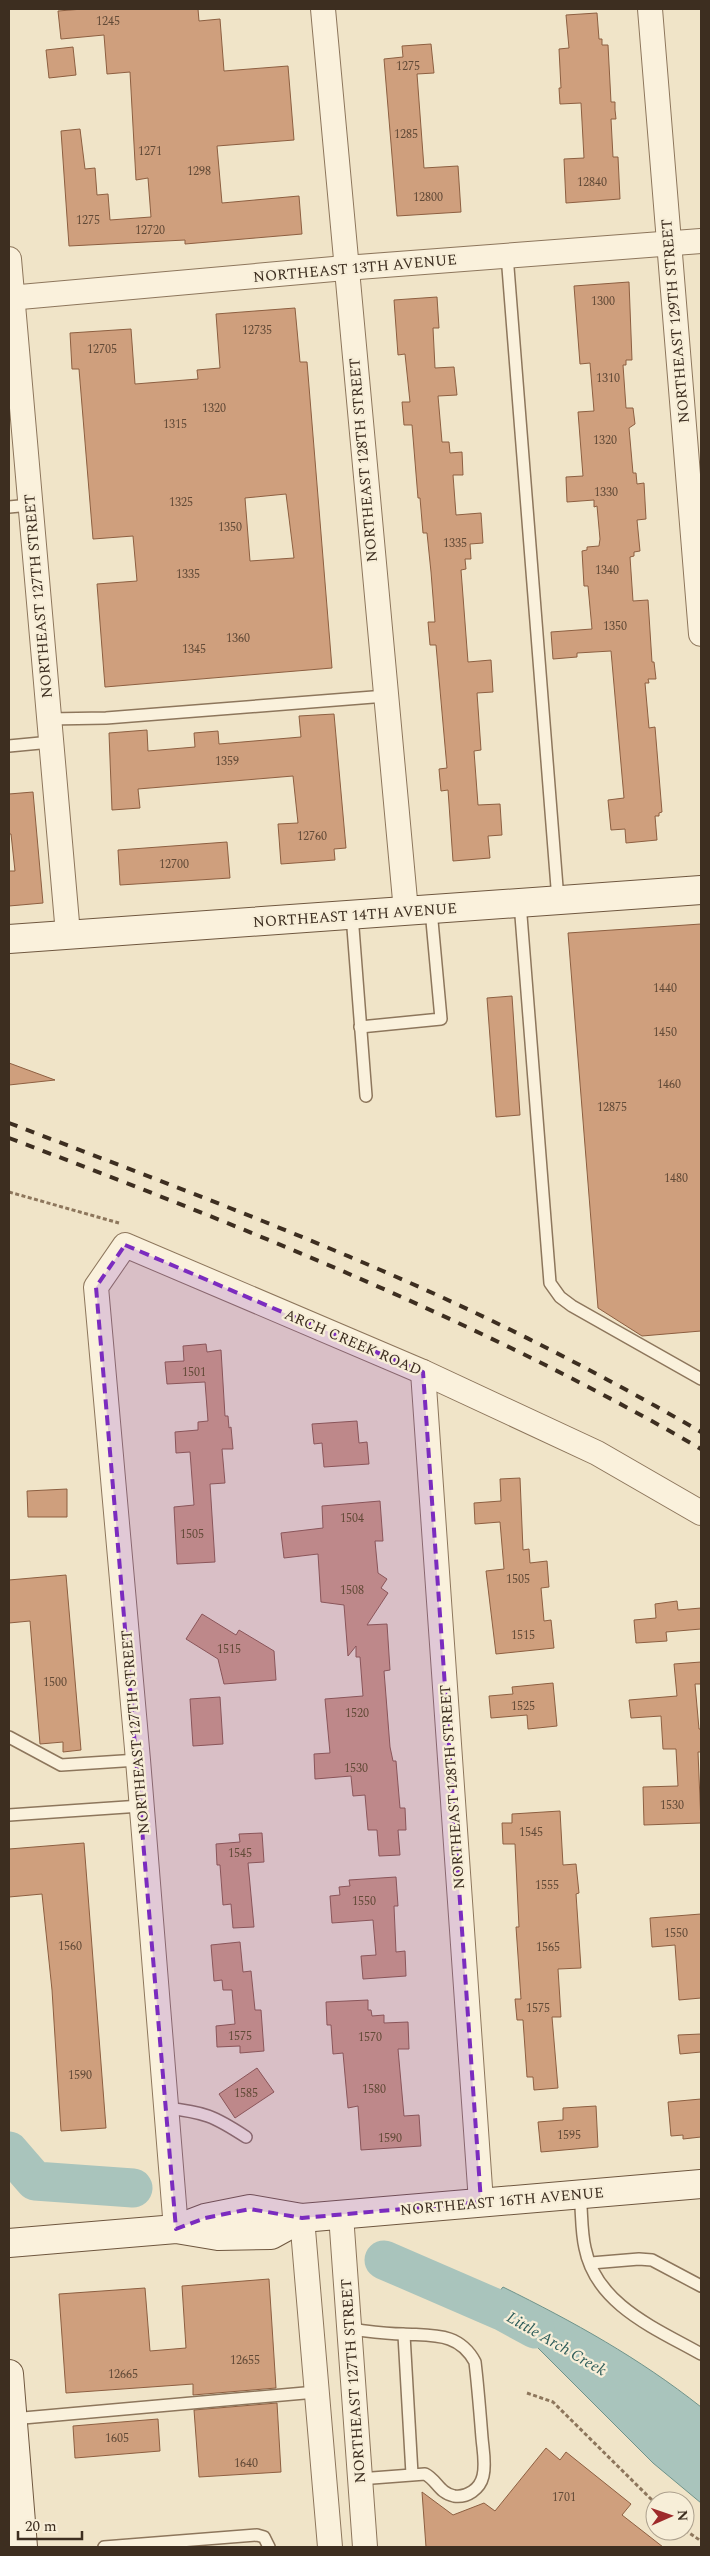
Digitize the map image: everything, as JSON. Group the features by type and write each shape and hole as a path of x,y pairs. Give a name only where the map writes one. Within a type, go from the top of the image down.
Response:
{"street":[{"name":"NORTHEAST 128TH STREET","path":"323,9 345,268 386,696 418,911"},
{"name":"NORTHEAST 129TH STREET","path":"650,9 701,634"},
{"name":"NORTHEAST 13TH AVENUE","path":"10,298 345,268 701,241"},
{"name":"NORTHEAST 127TH STREET","path":"9,259 19,506 50,730 68,934"},
{"name":"NORTHEAST 14TH AVENUE","path":"9,939 701,890"},
{"name":"NORTHEAST 127TH STREET","path":"125,1245 96,1288 138,1760 176,2229"},
{"name":"ARCH CREEK ROAD","path":"125,1245 423,1372 597,1453 701,1513"},
{"name":"NORTHEAST 128TH STREET","path":"423,1372 481,2202"},
{"name":"NORTHEAST 16TH AVENUE","path":"9,2243 176,2229 218,2236 272,2235 302,2218 701,2184"},
{"name":"NORTHEAST 127TH STREET","path":"341,2214 365,2547"},
{"path":"302,2218 330,2547"},
{"path":"9,2374 12,2430 23,2547"},
{"path":"324,2481 360,2478"}],"lane":[{"path":"508,255 558,900"},
{"path":"9,746 50,730 106,718 386,696"},
{"path":"520,903 547,1267 550,1284 560,1297 572,1306 701,1379"},
{"path":"360,1027 441,1019 418,911"},
{"path":"352,915 366,1096"},
{"path":"9,1737 61,1764 138,1760"},
{"path":"9,1816 141,1806"},
{"path":"166,2108 199,2111 218,2118 246,2137"},
{"path":"580,2194 585,2249 600,2282 614,2301 631,2314 701,2354"},
{"path":"591,2264 640,2259 652,2260 701,2286"},
{"path":"349,2329 439,2336 468,2349 475,2362 484,2465 480,2484 467,2495 447,2494 439,2489 430,2477 424,2474 360,2478"},
{"path":"404,2334 412,2474"},
{"path":"12,2430 316,2392"},
{"path":"104,2547 257,2535 264,2537 269,2547"}],"path":[{"path":"9,1192 126,1226 125,1245"},
{"path":"527,2393 553,2402 645,2492"}],"highlighted area":[{"path":"125,1245 423,1372 481,2202 302,2218 250,2209 205,2218 176,2229 96,1287"}],"water":[{"path":"503,2287 630,2357 654,2372 701,2407 701,2503 695,2498 695,2491 687,2491 653,2463 533,2343 484,2310"}],"building":[{"path":"83,9 198,9 199,21 220,19 224,71 288,66 294,140 217,146 222,203 299,196 302,234 185,244 185,240 69,246 61,131 80,129 85,169 95,168 97,195 108,194 110,220 151,217 148,178 136,180 130,72 107,74 104,35 61,39 58,11"},
{"path":"597,13 599,39 602,39 602,45 608,45 611,102 615,102 616,119 611,119 613,157 618,157 620,199 566,203 564,159 584,158 581,103 560,104 559,49 569,48 566,15"},
{"path":"431,44 434,73 417,74 424,168 458,166 461,212 397,216 384,59 403,57 402,46"},
{"path":"73,47 76,75 49,78 46,50"},
{"path":"629,282 632,360 626,360 626,365 623,365 626,408 633,408 635,424 629,428 633,473 636,473 637,484 644,483 646,519 637,520 640,551 634,552 634,556 630,557 633,601 648,600 652,662 654,662 656,679 648,679 649,683 645,683 649,728 655,727 662,812 659,813 659,816 655,816 657,840 626,843 625,829 611,830 608,800 624,798 611,651 577,653 577,657 553,659 551,632 592,629 588,586 584,586 582,551 587,550 587,547 599,546 600,539 597,506 594,507 594,500 567,502 566,477 583,476 578,412 594,411 590,363 580,364 574,286"},
{"path":"437,297 439,328 433,328 435,368 454,367 457,395 438,396 442,442 449,442 450,453 462,452 463,475 453,475 456,515 481,513 483,543 470,544 471,559 465,559 466,569 461,570 468,662 491,660 493,692 477,693 481,750 474,751 478,805 500,804 502,835 488,836 490,858 453,861 448,790 441,791 439,769 447,768 436,645 430,645 428,622 435,622 427,533 423,533 420,498 418,498 412,425 404,425 402,402 410,402 405,354 398,355 394,300"},
{"path":"295,308 300,362 307,362 332,668 105,687 97,584 137,581 133,536 93,539 79,369 72,369 70,333 131,329 135,384 198,379 197,370 220,368 216,314","holes":["286,494 294,558 250,561 245,498"]},
{"path":"334,714 346,848 334,849 335,860 281,864 278,824 298,823 293,776 138,789 140,808 112,810 109,733 147,730 148,751 195,747 194,733 218,731 219,744 301,737 299,716"},
{"path":"33,792 43,903 9,906 9,871 15,871 11,834 9,834 9,794"},
{"path":"227,842 230,878 120,885 118,850"},
{"path":"701,924 701,1331 642,1336 598,1308 568,933"},
{"path":"512,996 520,1115 496,1117 487,998"},
{"path":"9,1063 55,1080 9,1085"},
{"path":"206,1344 207,1352 221,1350 225,1416 228,1416 229,1428 231,1427 233,1449 222,1449 225,1483 210,1484 215,1562 177,1564 174,1507 194,1505 190,1452 176,1453 175,1432 198,1430 198,1422 208,1421 205,1382 167,1384 165,1362 184,1361 183,1346"},
{"path":"357,1421 359,1443 367,1442 369,1464 324,1467 322,1443 314,1444 312,1424"},
{"path":"520,1478 523,1550 529,1549 530,1563 547,1561 549,1587 541,1588 544,1621 551,1620 554,1648 496,1654 486,1571 504,1569 500,1522 475,1524 474,1503 501,1501 500,1479"},
{"path":"67,1489 67,1517 28,1517 27,1491"},
{"path":"380,1501 383,1541 375,1541 378,1573 387,1579 381,1588 388,1593 367,1625 387,1624 390,1670 384,1671 390,1747 393,1761 396,1761 400,1808 405,1808 406,1830 398,1830 400,1855 379,1856 377,1830 368,1830 365,1795 353,1796 351,1776 315,1779 314,1754 330,1753 325,1699 363,1696 360,1657 356,1657 356,1646 348,1656 344,1605 321,1602 318,1554 284,1558 281,1533 323,1528 322,1506"},
{"path":"66,1575 81,1750 63,1752 63,1742 40,1744 30,1621 9,1623 9,1580"},
{"path":"677,1601 678,1610 701,1608 701,1629 666,1632 667,1641 636,1643 634,1620 656,1618 655,1604"},
{"path":"202,1614 236,1635 239,1630 274,1651 276,1680 224,1684 218,1659 186,1639"},
{"path":"701,1662 701,1684 695,1684 699,1729 701,1729 701,1752 698,1752 701,1823 644,1825 643,1787 678,1786 676,1749 663,1749 661,1716 631,1718 629,1700 677,1696 674,1664"},
{"path":"553,1683 557,1726 528,1729 527,1715 491,1718 489,1696 513,1694 512,1687"},
{"path":"220,1697 223,1744 193,1746 190,1699"},
{"path":"560,1811 563,1865 576,1864 579,1893 576,1894 581,1968 558,1969 561,2017 552,2017 558,2088 534,2090 533,2077 527,2077 523,2020 517,2020 515,1999 521,1999 516,1927 519,1927 515,1844 503,1844 502,1823 512,1823 512,1814"},
{"path":"262,1833 264,1862 248,1863 254,1927 233,1928 231,1904 223,1905 220,1865 217,1865 216,1844 240,1842 239,1834"},
{"path":"84,1843 106,2128 61,2131 52,1990 42,1894 9,1897 9,1849"},
{"path":"396,1877 398,1906 394,1906 396,1952 405,1951 406,1976 363,1979 361,1956 376,1955 373,1920 332,1923 330,1896 340,1895 339,1887 350,1886 349,1880"},
{"path":"701,1914 701,1998 679,2000 675,1945 652,1947 650,1918"},
{"path":"240,1942 243,1972 251,1971 255,2010 261,2010 264,2051 240,2053 240,2046 217,2047 216,2026 235,2024 232,1990 223,1990 222,1980 214,1981 211,1945"},
{"path":"368,2000 368,2010 371,2010 372,2016 384,2015 384,2023 408,2022 409,2049 398,2049 404,2116 419,2115 421,2146 361,2150 358,2106 348,2108 343,2053 333,2054 331,2025 327,2025 326,2002"},
{"path":"701,2034 701,2052 680,2054 678,2035"},
{"path":"257,2068 274,2092 235,2118 219,2094"},
{"path":"701,2099 701,2137 683,2139 683,2135 671,2136 668,2102"},
{"path":"596,2106 598,2147 541,2152 538,2122 563,2120 563,2108"},
{"path":"269,2279 276,2388 193,2395 193,2384 66,2393 59,2294 145,2288 150,2351 186,2348 182,2286"},
{"path":"277,2403 281,2472 199,2477 194,2410"},
{"path":"158,2419 160,2451 75,2458 73,2426"},
{"path":"546,2448 560,2460 566,2452 631,2504 622,2515 645,2533 645,2541 655,2541 663,2547 426,2547 422,2492 453,2515 484,2503 495,2511"}],"waterway":[{"path":"9,2151 35,2181 133,2188"},
{"name":"Little Arch Creek","path":"384,2260 502,2311 535,2329"}],"railway":[{"path":"9,1123 249,1216 432,1293 549,1349 701,1432"},
{"path":"9,1138 274,1242 448,1318 618,1403 701,1449"}]}
